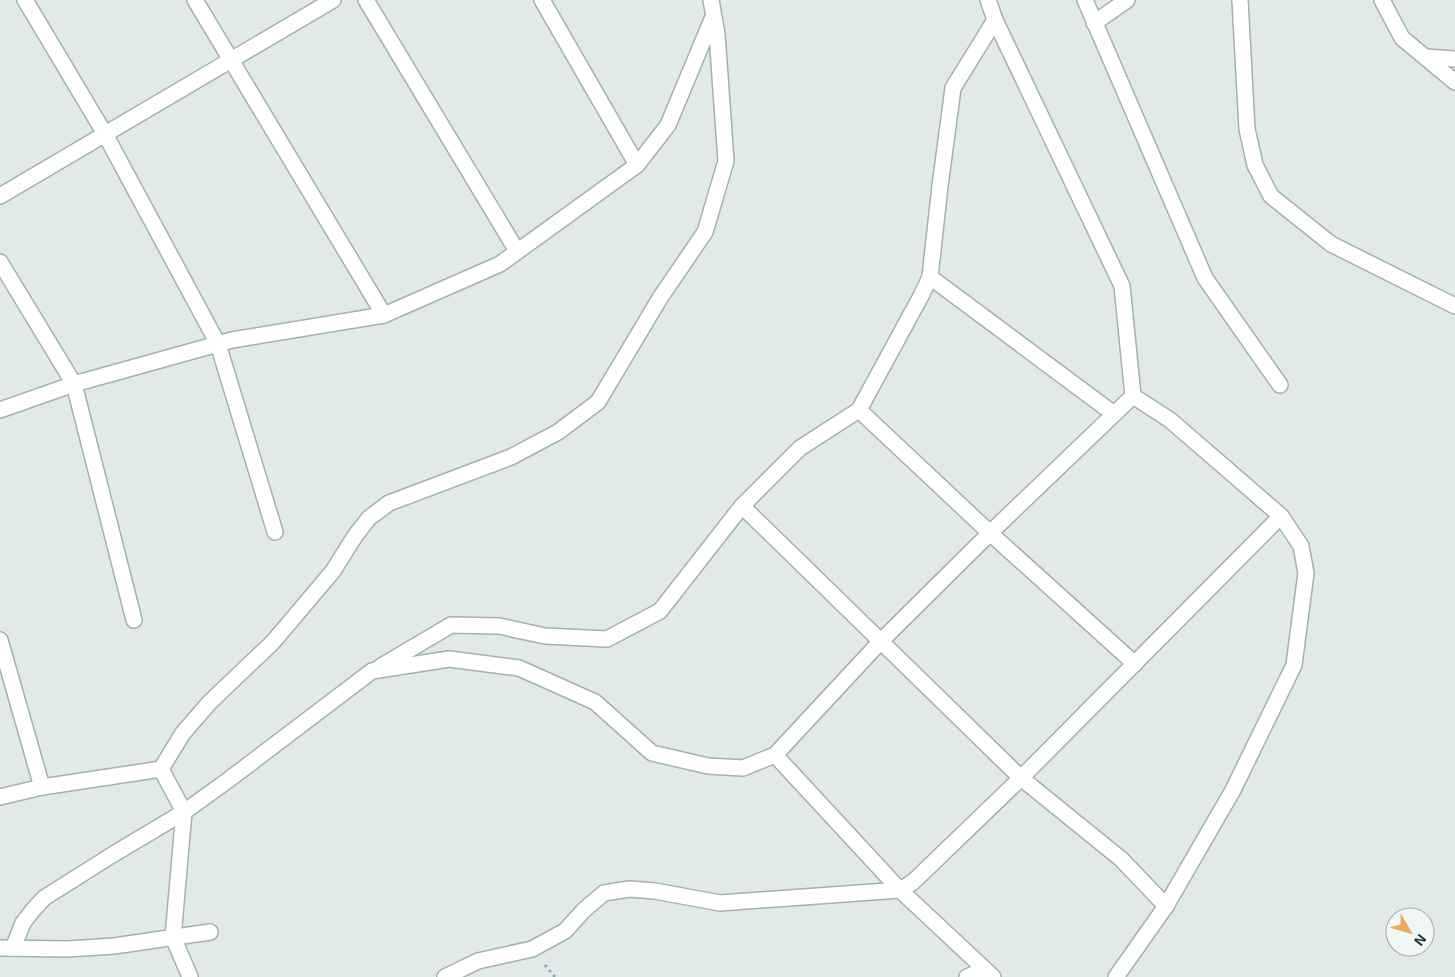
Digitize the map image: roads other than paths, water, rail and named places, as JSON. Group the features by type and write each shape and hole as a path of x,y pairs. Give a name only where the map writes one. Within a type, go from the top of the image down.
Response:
{"street":[{"path":"25,0 105,134 218,344 275,532"},
{"path":"195,0 384,315"},
{"path":"0,196 333,0"},
{"path":"366,0 518,251"},
{"path":"542,0 637,165"},
{"path":"0,797 42,787 161,769 183,733 210,702 272,642 333,570 354,536 369,518 389,503 511,456 558,432 598,402 660,298 705,232 726,161 716,34 711,0"},
{"path":"988,0 995,20 1122,286 1133,396"},
{"path":"1085,0 1205,278 1280,385"},
{"path":"1094,23 1127,0"},
{"path":"1240,0 1247,129 1255,165 1270,196 1331,244 1455,306"},
{"path":"1382,0 1402,38 1455,82"},
{"path":"0,410 74,384 232,340 384,315 500,264 637,165 668,125 713,17"},
{"path":"6,948 32,910 44,898 184,812 372,671 451,625 498,626 545,636 607,639 660,611 742,506 800,448 859,410 930,277 953,88 995,20"},
{"path":"1425,57 1455,59"},
{"path":"0,262 74,384 134,620"},
{"path":"930,277 1114,414"},
{"path":"372,671 449,659 519,668 595,702 652,753 708,766 743,768 775,756 881,641 1133,396"},
{"path":"1116,977 1166,906 1233,790 1294,665 1306,573 1301,546 1281,516 1170,420 1133,396"},
{"path":"859,410 990,533 1135,664"},
{"path":"742,506 1021,778 1121,858 1166,906"},
{"path":"446,977 478,961 532,949 565,931 584,910 604,893 629,889 655,891 720,903 900,890 913,882 1021,778 1281,516"},
{"path":"0,640 42,787"},
{"path":"775,756 900,890 989,973"},
{"path":"161,769 184,812 173,937 190,977"},
{"path":"6,948 68,949 114,946 210,932"},
{"path":"967,977 989,973"}]}
